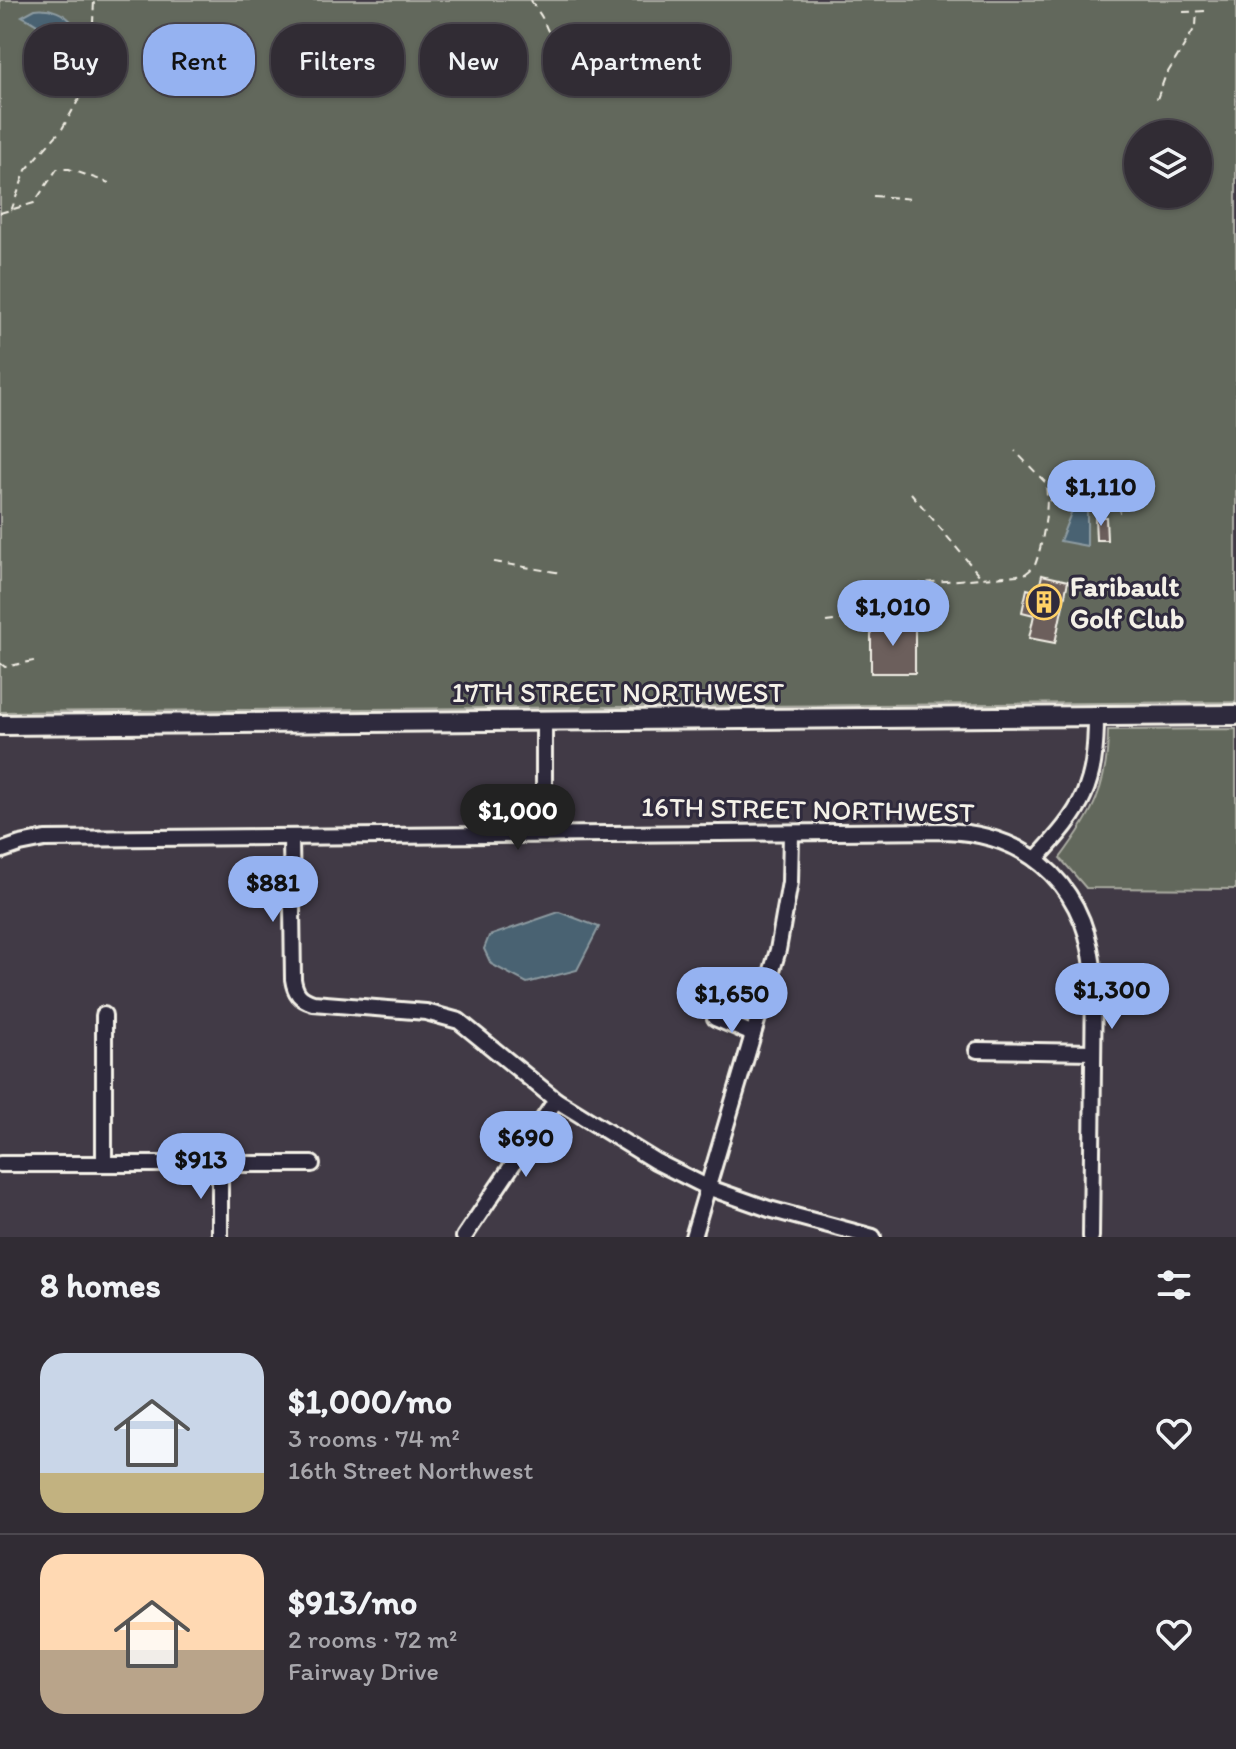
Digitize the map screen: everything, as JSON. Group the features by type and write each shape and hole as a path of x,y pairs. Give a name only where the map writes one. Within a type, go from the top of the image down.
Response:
{"street":[{"name":"17TH STREET NORTHWEST","path":"0,725 1236,715"},
{"path":"1036,859 1067,825 1085,795 1094,766 1096,717"},
{"path":"544,721 544,833"},
{"name":"16TH STREET NORTHWEST","path":"0,851 45,839 544,833 969,832 1000,840 1036,859 1068,892 1085,926 1093,964 1091,1237"},
{"path":"693,1237 785,920 791,834"},
{"path":"291,837 293,979 294,989 300,997 313,1003 426,1012 459,1021 556,1100 655,1161 707,1187 769,1209 873,1237"},
{"path":"104,1015 104,1164"},
{"path":"715,1018 753,1034"},
{"path":"977,1050 1093,1052"},
{"path":"464,1237 556,1100"},
{"path":"0,1164 312,1164"},
{"path":"220,1164 220,1237"}],"path":[{"path":"11,211 26,170 62,129 83,92 91,69 94,0"},
{"path":"531,0 546,24"},
{"path":"1157,99 1165,77 1196,26 1197,11"},
{"path":"1183,12 1206,11"},
{"path":"0,213 34,203 57,169 69,169 109,183"},
{"path":"873,196 914,199"},
{"path":"826,622 857,619 878,612 910,587 922,583 1017,575 1034,567 1048,502 1045,482 1015,451"},
{"path":"1048,502 1066,487 1082,487 1099,492 1120,512"},
{"path":"911,493 981,577"},
{"path":"494,562 562,573"},
{"path":"908,622 910,595 922,583"},
{"path":"857,619 859,624"},
{"path":"0,663 5,667 38,660"}],"green space":[{"name":"Faribault Golf Club","path":"0,0 1236,0 1236,702 0,712"},
{"path":"1236,729 1236,889 1086,888 1060,858 1090,813 1102,784 1108,730"}],"water":[{"path":"35,9 52,10 73,24 36,24 22,16"},
{"path":"1073,508 1087,511 1087,546 1060,541"},
{"path":"559,912 599,927 577,970 527,983 491,964 484,949 489,936"}],"building":[{"path":"1095,517 1106,517 1107,540 1096,540"},
{"name":"Faribault Golf Club","path":"1042,575 1068,581 1055,643 1029,638 1034,615 1022,612 1027,589 1038,592"},
{"path":"871,622 915,622 915,673 871,673"}],"place":[{"name":"Faribault Golf Club","path":"1044,602"}]}
